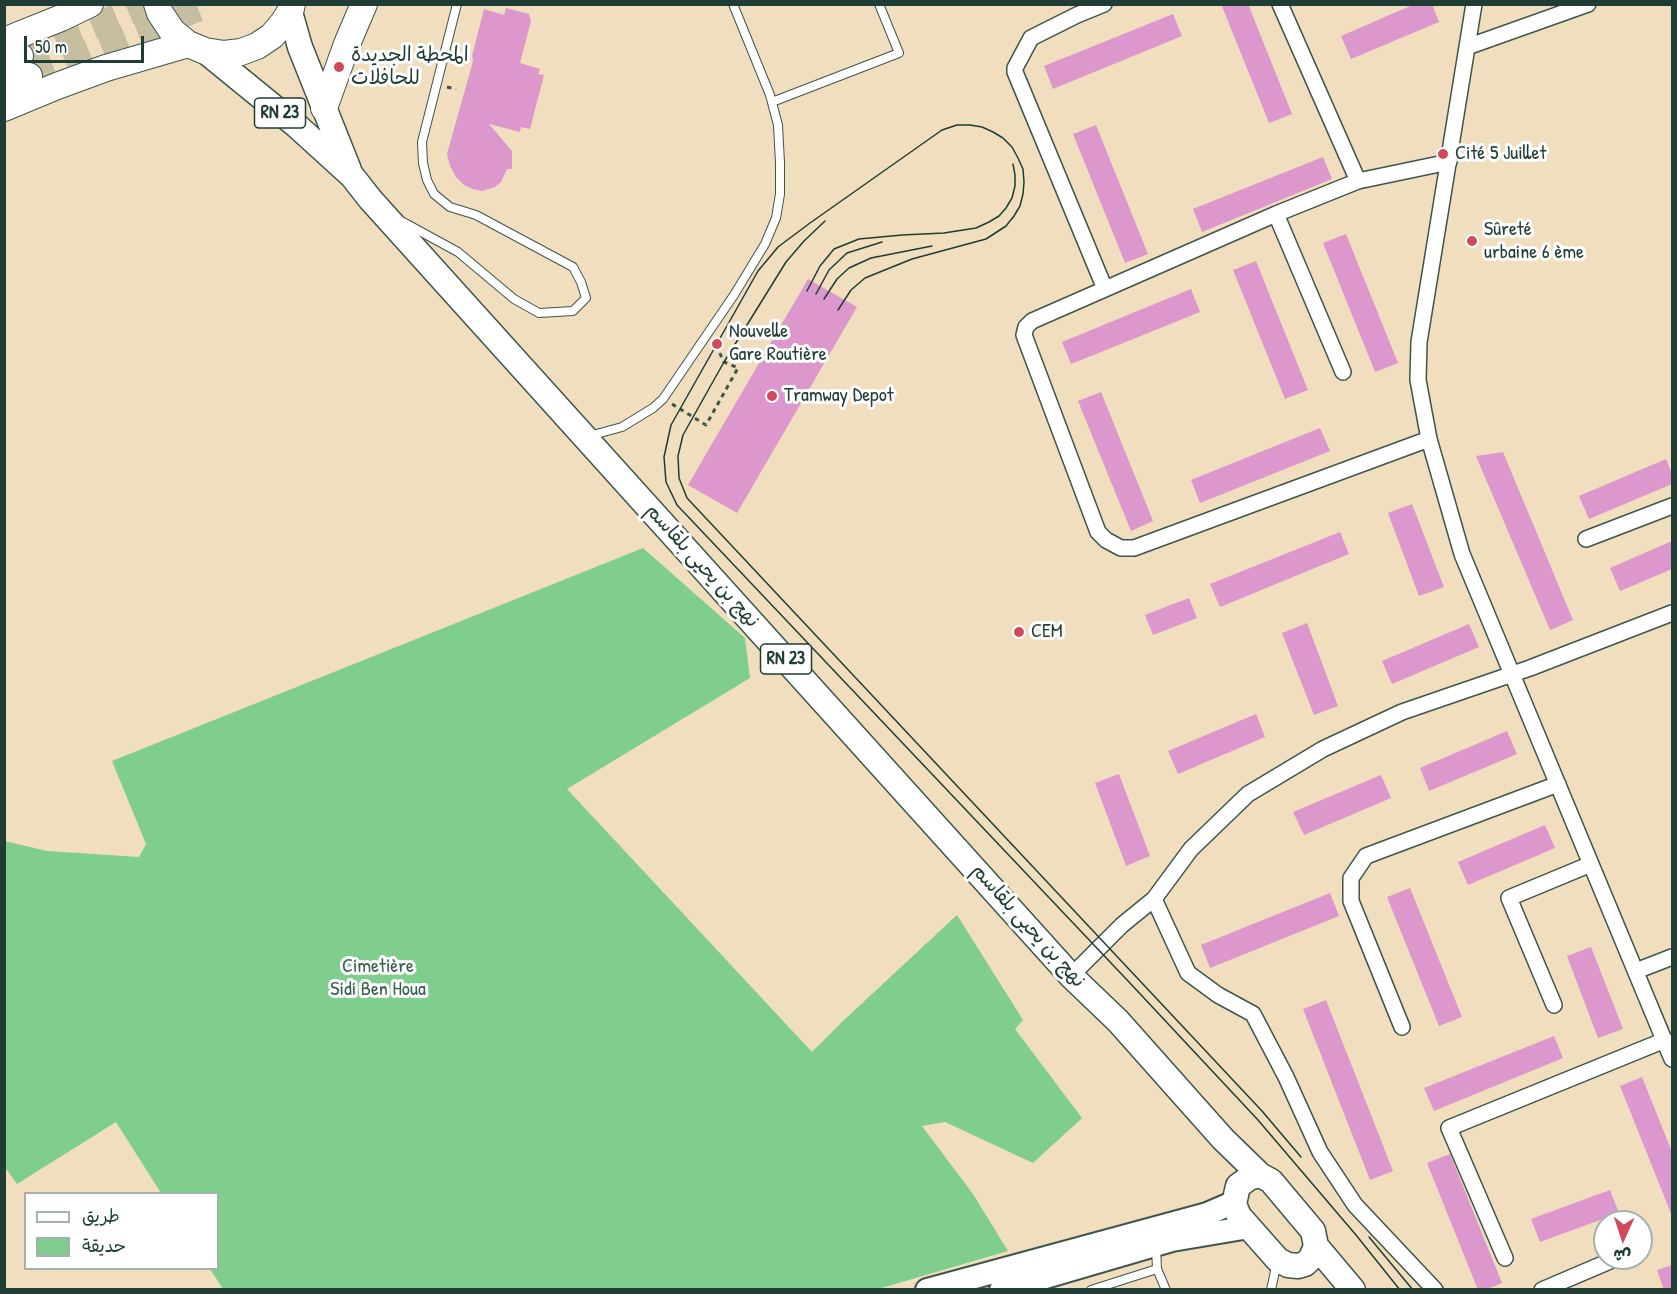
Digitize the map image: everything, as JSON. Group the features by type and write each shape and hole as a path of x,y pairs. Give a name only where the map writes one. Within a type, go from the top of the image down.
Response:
{"highway":[{"path":"4,87 12,55 60,4"},
{"path":"12,55 61,18 90,4"},
{"path":"157,4 172,31 197,48 224,54 241,52 257,46 272,36 283,23 292,6"},
{"path":"324,108 364,4"},
{"path":"4,108 106,68 197,48"}],"main road":[{"name":"نهج بن يحيى بلقاسم","path":"292,6 300,47 352,176"},
{"name":"نهج بن يحيى بلقاسم","path":"197,48 297,126 352,176 382,213 1071,976 1118,1021 1223,1139 1260,1175 1271,1181 1313,1231 1317,1246"},
{"name":"نهج بن يحيى بلقاسم","path":"1223,1139 1236,1194 1234,1204 1239,1216 1288,1263"},
{"path":"927,1290 1207,1214 1236,1194 1249,1178 1260,1175"},
{"path":"1001,1290 1156,1245 1197,1235 1249,1227"},
{"path":"1288,1263 1305,1263 1311,1258 1317,1246 1347,1283"},
{"path":"1288,1263 1347,1283"}],"street":[{"path":"1104,4 1075,10 1031,38 1015,72 1105,289"},
{"path":"1280,4 1358,181"},
{"path":"1474,4 1419,342 1418,380 1429,439 1462,554 1672,1059"},
{"path":"1467,47 1588,4"},
{"path":"1429,439 1134,548 1121,548 1106,540 1098,532 1024,335 1026,327 1032,321 1276,214 1358,181 1449,162"},
{"path":"1276,214 1343,372"},
{"path":"1586,539 1672,506"},
{"path":"1071,976 1122,925 1154,899 1191,849 1248,794 1323,749 1402,712 1512,674 1672,614"},
{"path":"1402,1027 1351,901 1351,878 1366,856 1558,784"},
{"path":"1554,1005 1509,897 1591,864"},
{"path":"1154,899 1188,973 1218,995 1253,1014 1286,1077 1320,1152 1355,1205 1435,1290"},
{"path":"1636,971 1672,957"},
{"path":"1505,1258 1449,1128 1665,1040"},
{"path":"1542,1290 1593,1268"}],"lane":[{"path":"382,213 458,252 514,299 539,313 573,311 586,298 573,267 476,215 450,207 434,194 426,180 422,142 457,4"},
{"path":"585,437 622,427 663,399 734,295 765,244 776,218 780,194 778,125 772,102 733,4"},
{"path":"772,102 898,53 879,4"},
{"path":"1156,1245 1157,1269 1166,1290"},
{"path":"1270,1290 1288,1263"},
{"path":"1091,1290 1157,1269"}],"path":[{"path":"412,78 420,80"},
{"path":"444,86 456,89"},
{"path":"663,399 705,425 738,368 724,362 717,344"}],"green space":[{"name":"Cimetière Sidi Ben Houa","path":"643,548 745,638 750,678 567,789 812,1052 957,915 1023,1020 1015,1029 1082,1118 1033,1163 945,1122 922,1126 973,1194 1008,1251 878,1289 223,1289 211,1270 219,1270 219,1192 160,1192 116,1122 17,1184 4,1166 5,841 47,851 139,857 146,844 112,761"}],"building":[{"path":"1221,4 1248,4 1292,114 1269,123"},
{"path":"1415,4 1432,4 1439,22 1351,59 1341,36"},
{"path":"506,8 529,14 531,21 520,63 540,69 538,74 544,75 530,129 521,127 520,132 489,124 512,151 512,169 507,169 501,182 495,187 482,191 464,185 456,177 447,154 473,61 472,56 484,9 504,15"},
{"path":"1173,14 1182,36 1053,89 1044,66"},
{"path":"1096,125 1148,254 1125,263 1073,134"},
{"path":"1323,157 1332,179 1202,232 1193,209"},
{"path":"1346,234 1398,363 1375,372 1323,243"},
{"path":"1256,261 1308,390 1285,399 1233,270"},
{"name":"Tramway Depot","path":"808,279 857,307 737,513 688,485"},
{"path":"1191,289 1200,312 1071,364 1062,342"},
{"path":"1101,392 1153,521 1131,531 1078,401"},
{"path":"1320,428 1330,451 1200,503 1191,480"},
{"path":"1503,452 1573,620 1550,630 1476,456"},
{"path":"1666,459 1672,474 1672,484 1589,519 1579,496"},
{"path":"1412,504 1444,587 1419,596 1388,513"},
{"path":"1340,532 1349,554 1220,607 1210,584"},
{"path":"1672,541 1672,569 1620,591 1610,568"},
{"path":"1189,598 1197,618 1153,635 1145,615"},
{"path":"1307,623 1338,706 1314,715 1282,633"},
{"path":"1469,624 1479,647 1392,684 1382,661"},
{"path":"1256,714 1265,737 1178,774 1168,751"},
{"path":"1507,731 1517,754 1429,791 1420,768"},
{"path":"1119,774 1150,856 1126,866 1095,783"},
{"path":"1381,775 1391,798 1304,835 1293,812"},
{"path":"1545,825 1555,848 1468,885 1458,862"},
{"path":"1410,888 1462,1017 1439,1026 1387,897"},
{"path":"1330,893 1339,916 1210,968 1201,945"},
{"path":"1591,947 1623,1029 1598,1038 1567,956"},
{"path":"1326,1000 1393,1171 1370,1180 1303,1009"},
{"path":"1554,1036 1563,1058 1434,1111 1424,1088"},
{"path":"1642,1077 1672,1152 1672,1216 1620,1086"},
{"path":"1450,1154 1502,1283 1485,1290 1478,1290 1427,1163"},
{"path":"1610,1190 1618,1210 1593,1210 1593,1223 1540,1242 1531,1219"},
{"path":"1672,1265 1672,1290 1664,1290 1657,1270"}],"tunnel":[{"path":"20,56 148,4"},
{"path":"29,76 209,4"}],"tram line":[{"path":"838,310 851,290 865,278 912,259 986,239 1006,226 1020,206 1024,182 1023,169 1012,147 1003,138 982,127 957,125 942,130 778,247 758,271 671,425 664,457 666,482 677,505 1258,1120 1400,1290"},
{"path":"807,291 820,266 834,249 859,239 944,233 976,228 999,216 1012,198 1015,186 1013,164"},
{"path":"825,221 786,262 724,362 683,435 678,456 679,478 687,498 1262,1111 1301,1157"},
{"path":"816,294 829,270 847,253 882,242"},
{"path":"824,299 837,279 849,268 871,258 932,246"},
{"path":"1369,1237 1413,1290"}],"place":[{"name":"المحطة الجديدة للحافلات","path":"339,67"},
{"name":"Cité 5 Juillet","path":"1443,154"},
{"name":"Sûreté urbaine 6 ème","path":"1472,241"},
{"name":"Nouvelle Gare Routière","path":"717,344"},
{"name":"Tramway Depot","path":"772,396"},
{"name":"CEM","path":"1019,632"}]}
